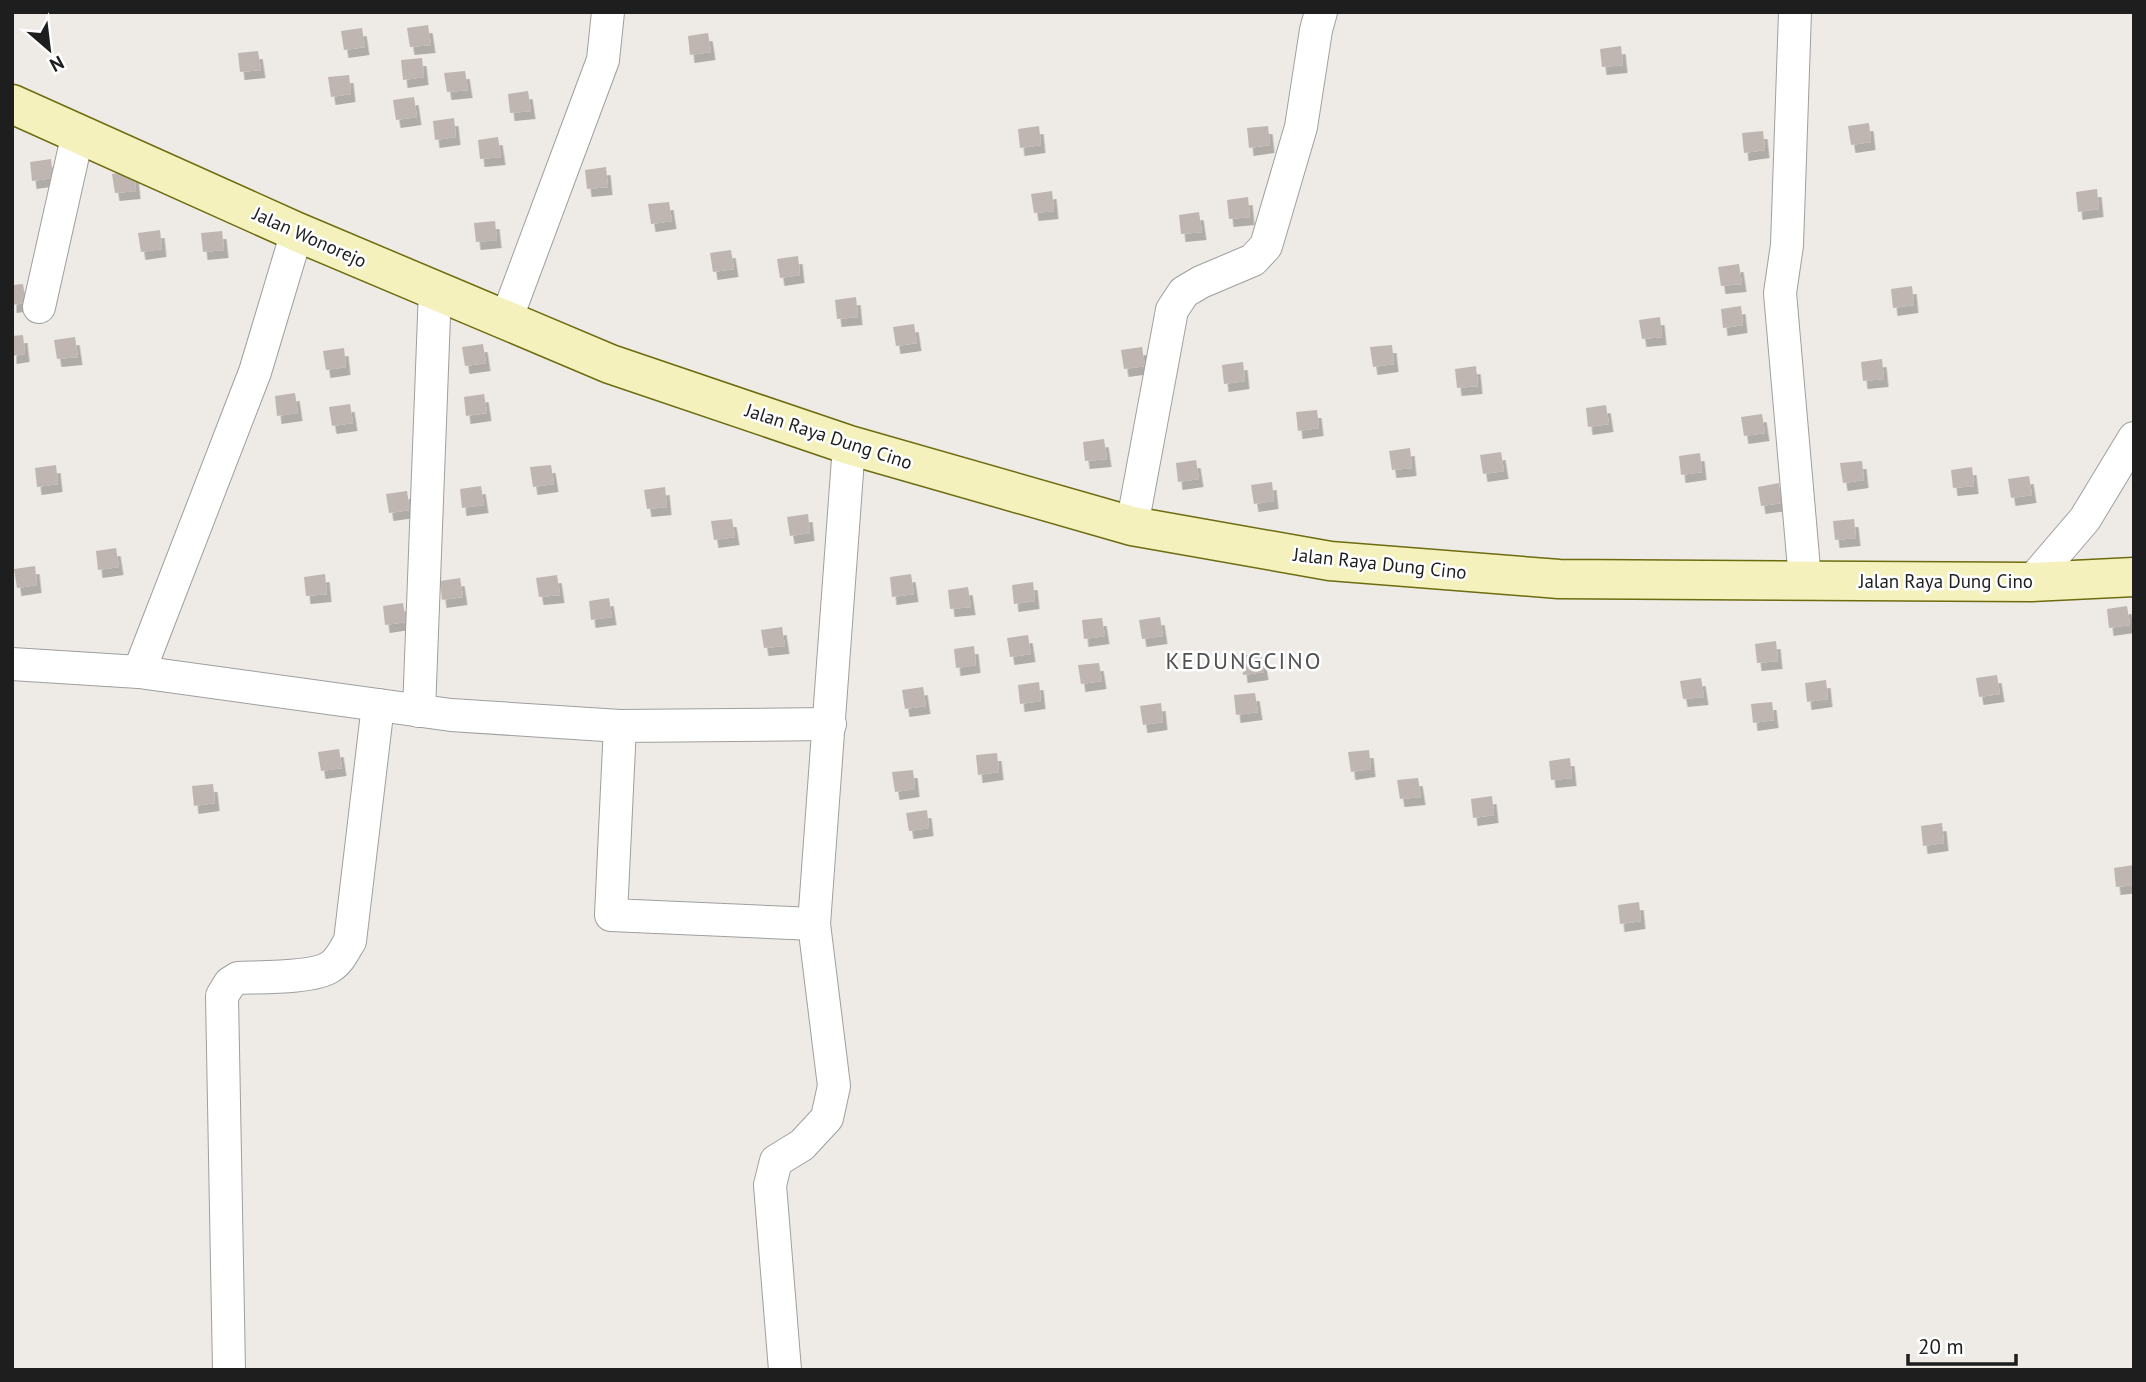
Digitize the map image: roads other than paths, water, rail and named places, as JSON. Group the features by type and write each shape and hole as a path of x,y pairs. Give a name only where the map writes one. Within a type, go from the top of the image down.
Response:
{"street":[{"path":"506,320 603,60 608,12"},
{"path":"1132,526 1172,310 1184,292 1253,260 1266,246 1301,127 1315,30 1321,12"},
{"path":"1795,12 1787,245 1780,293 1805,580"},
{"name":"Jalan Wonorejo","path":"12,104 296,232 610,364"},
{"path":"38,307 78,134"},
{"path":"139,672 255,372 296,232"},
{"path":"419,711 435,290"},
{"name":"Jalan Raya Dung Cino","path":"610,364 849,445 1132,526 1330,561 1559,579 2031,582 2134,577"},
{"path":"2031,582 2085,519 2134,438"},
{"path":"785,1370 770,1185 776,1161 802,1145 827,1118 834,1086 814,924 849,445"},
{"path":"12,664 139,672 451,715 620,726 830,724"},
{"path":"229,1370 222,996 229,984 238,978 319,973 332,966 345,949 349,941 378,705"},
{"path":"620,726 611,915 814,924"}],"district":[{"name":"KEDUNGCINO","path":"1244,661"}]}
